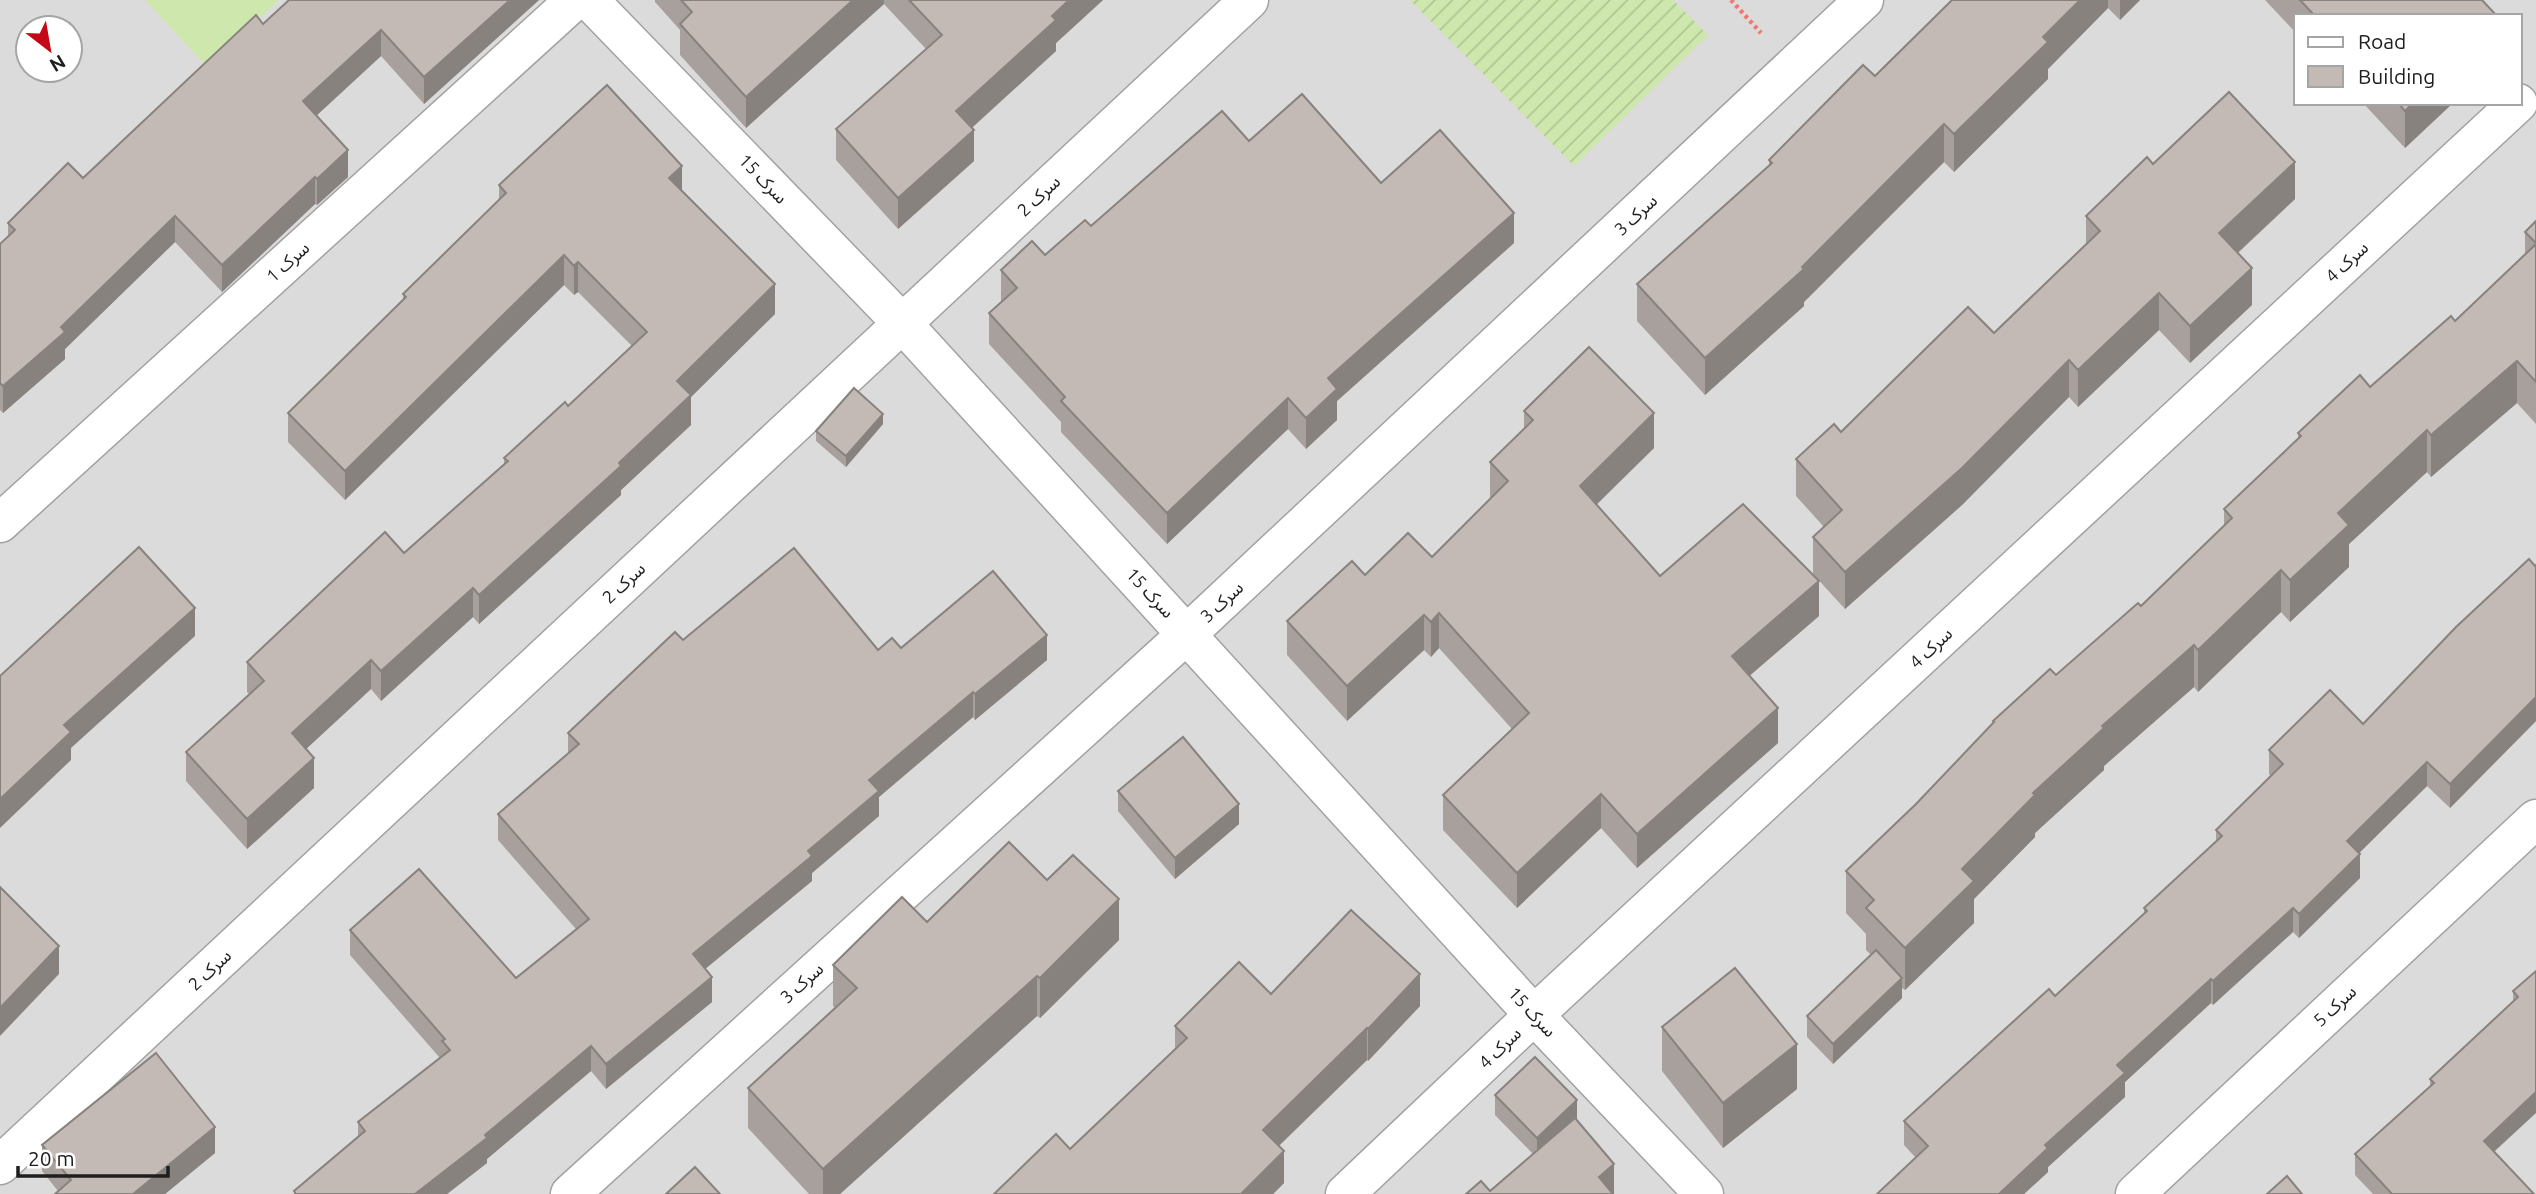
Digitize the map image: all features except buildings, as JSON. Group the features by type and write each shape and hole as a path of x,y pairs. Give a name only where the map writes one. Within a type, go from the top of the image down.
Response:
{"street":[{"name":"سرک 1","path":"0,523 575,0"},
{"name":"سرک 15","path":"589,0 902,323 1534,1015 1704,1194"},
{"name":"سرک 2","path":"0,1165 1249,0"},
{"name":"سرک 3","path":"570,1194 1188,634 1864,0"},
{"name":"سرک 4","path":"2522,99 2536,87"},
{"name":"سرک 4","path":"1345,1194 1534,1015 2516,105"},
{"name":"سرک 5","path":"2135,1194 2536,819"}],"shaded area":[{"path":"0,0 2536,0 2536,1194 0,1194"}],"green space":[{"path":"145,0 279,0 207,67"},
{"path":"1410,0 1673,0 1708,35 1574,166"}]}
